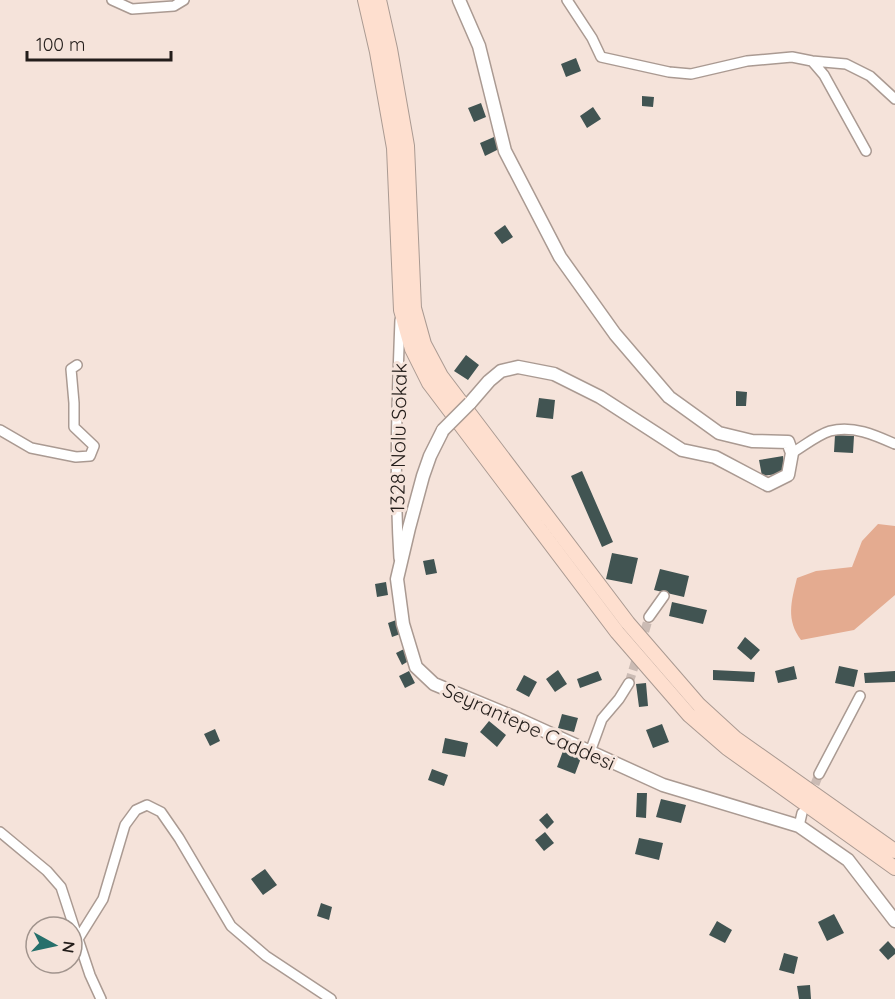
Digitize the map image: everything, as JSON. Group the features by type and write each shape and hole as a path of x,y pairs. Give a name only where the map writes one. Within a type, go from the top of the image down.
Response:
{"main road":[{"path":"365,0 394,148 401,307 412,349 429,383 617,632 689,715 727,748 895,868"},
{"path":"379,0 407,146 414,308 424,344 441,376 628,623 699,705 735,738 895,851"}],"street":[{"path":"112,0 132,9 174,6 184,0"},
{"path":"357,0 370,25"},
{"path":"459,0 479,46 505,151 560,257 615,334 669,397 719,433 752,441 788,442 792,453 829,432 847,429 872,434 895,444"},
{"path":"567,0 592,38 601,57 669,72 691,74 747,61 792,57 846,64 870,76 895,99"},
{"path":"812,61 824,75 866,151"},
{"name":"1328 Nolu Sokak","path":"400,569 396,510 401,307"},
{"path":"0,430 31,448 76,457 90,456 94,446 74,427 74,396 70,374 71,369 77,364"},
{"name":"Seyrantepe Caddesi","path":"792,453 788,475 768,485 715,457 682,450 600,397 554,374 518,367 501,371 443,430 430,456 397,579 403,624 416,667 434,684 516,718 663,785 801,819 848,860 895,921"},
{"path":"650,617 664,596"},
{"path":"590,752 602,719 629,683"},
{"path":"819,774 860,696"},
{"path":"84,929 103,899 125,825 136,810 147,805 161,812 231,926 266,956 331,999"},
{"path":"0,832 47,871 61,887 70,915"},
{"path":"84,957 101,999"}],"shaded area":[{"path":"878,524 895,526 895,595 854,630 801,640 793,625 791,611 797,578 816,571 852,567 862,541"}],"building":[{"path":"576,58 581,71 566,77 561,64"},
{"path":"642,96 654,97 653,107 642,106"},
{"path":"481,103 486,117 474,122 468,108"},
{"path":"593,107 601,119 587,128 580,116"},
{"path":"494,137 499,149 485,156 480,143"},
{"path":"505,225 513,237 502,244 494,233"},
{"path":"466,355 479,365 468,380 454,371"},
{"path":"736,391 747,392 746,406 736,406"},
{"path":"539,398 555,400 553,419 536,417"},
{"path":"835,435 854,436 853,453 834,452"},
{"path":"783,456 785,473 762,476 759,460"},
{"path":"582,471 613,542 602,547 571,476"},
{"path":"612,553 638,558 632,584 606,579"},
{"path":"434,559 437,573 426,575 423,561"},
{"path":"660,569 689,576 684,597 654,590"},
{"path":"386,582 388,595 377,597 375,584"},
{"path":"672,602 707,610 703,624 669,616"},
{"path":"399,619 403,633 392,637 388,623"},
{"path":"745,637 760,650 751,660 737,648"},
{"path":"406,648 412,659 402,665 396,653"},
{"path":"794,666 797,679 778,683 775,671"},
{"path":"839,666 858,670 854,687 835,683"},
{"path":"558,670 567,684 555,692 546,679"},
{"path":"713,670 755,672 754,682 713,680"},
{"path":"409,671 415,683 405,688 399,676"},
{"path":"598,671 602,680 580,688 577,679"},
{"path":"895,671 895,682 865,683 864,673"},
{"path":"524,675 537,682 529,697 516,690"},
{"path":"646,683 648,706 639,707 636,684"},
{"path":"562,714 578,718 574,732 558,728"},
{"path":"489,721 506,735 497,747 480,732"},
{"path":"662,724 669,742 653,748 646,730"},
{"path":"215,729 220,741 210,746 204,734"},
{"path":"445,738 468,743 465,757 442,753"},
{"path":"563,751 581,758 575,774 557,767"},
{"path":"432,769 448,775 444,786 428,780"},
{"path":"637,793 647,793 646,818 636,817"},
{"path":"661,799 686,805 681,823 656,817"},
{"path":"547,813 554,822 547,829 539,820"},
{"path":"545,832 554,843 544,851 535,840"},
{"path":"639,838 663,843 659,860 635,854"},
{"path":"265,869 277,885 263,895 251,879"},
{"path":"321,903 332,907 329,920 317,916"},
{"path":"834,914 844,933 827,941 818,922"},
{"path":"717,921 732,930 725,943 709,935"},
{"path":"888,941 895,949 895,954 888,960 879,950"},
{"path":"784,953 798,957 794,974 779,970"},
{"path":"810,985 811,999 799,999 797,986"}],"tunnel":[{"path":"629,683 649,617"},
{"path":"810,797 819,774"}]}
